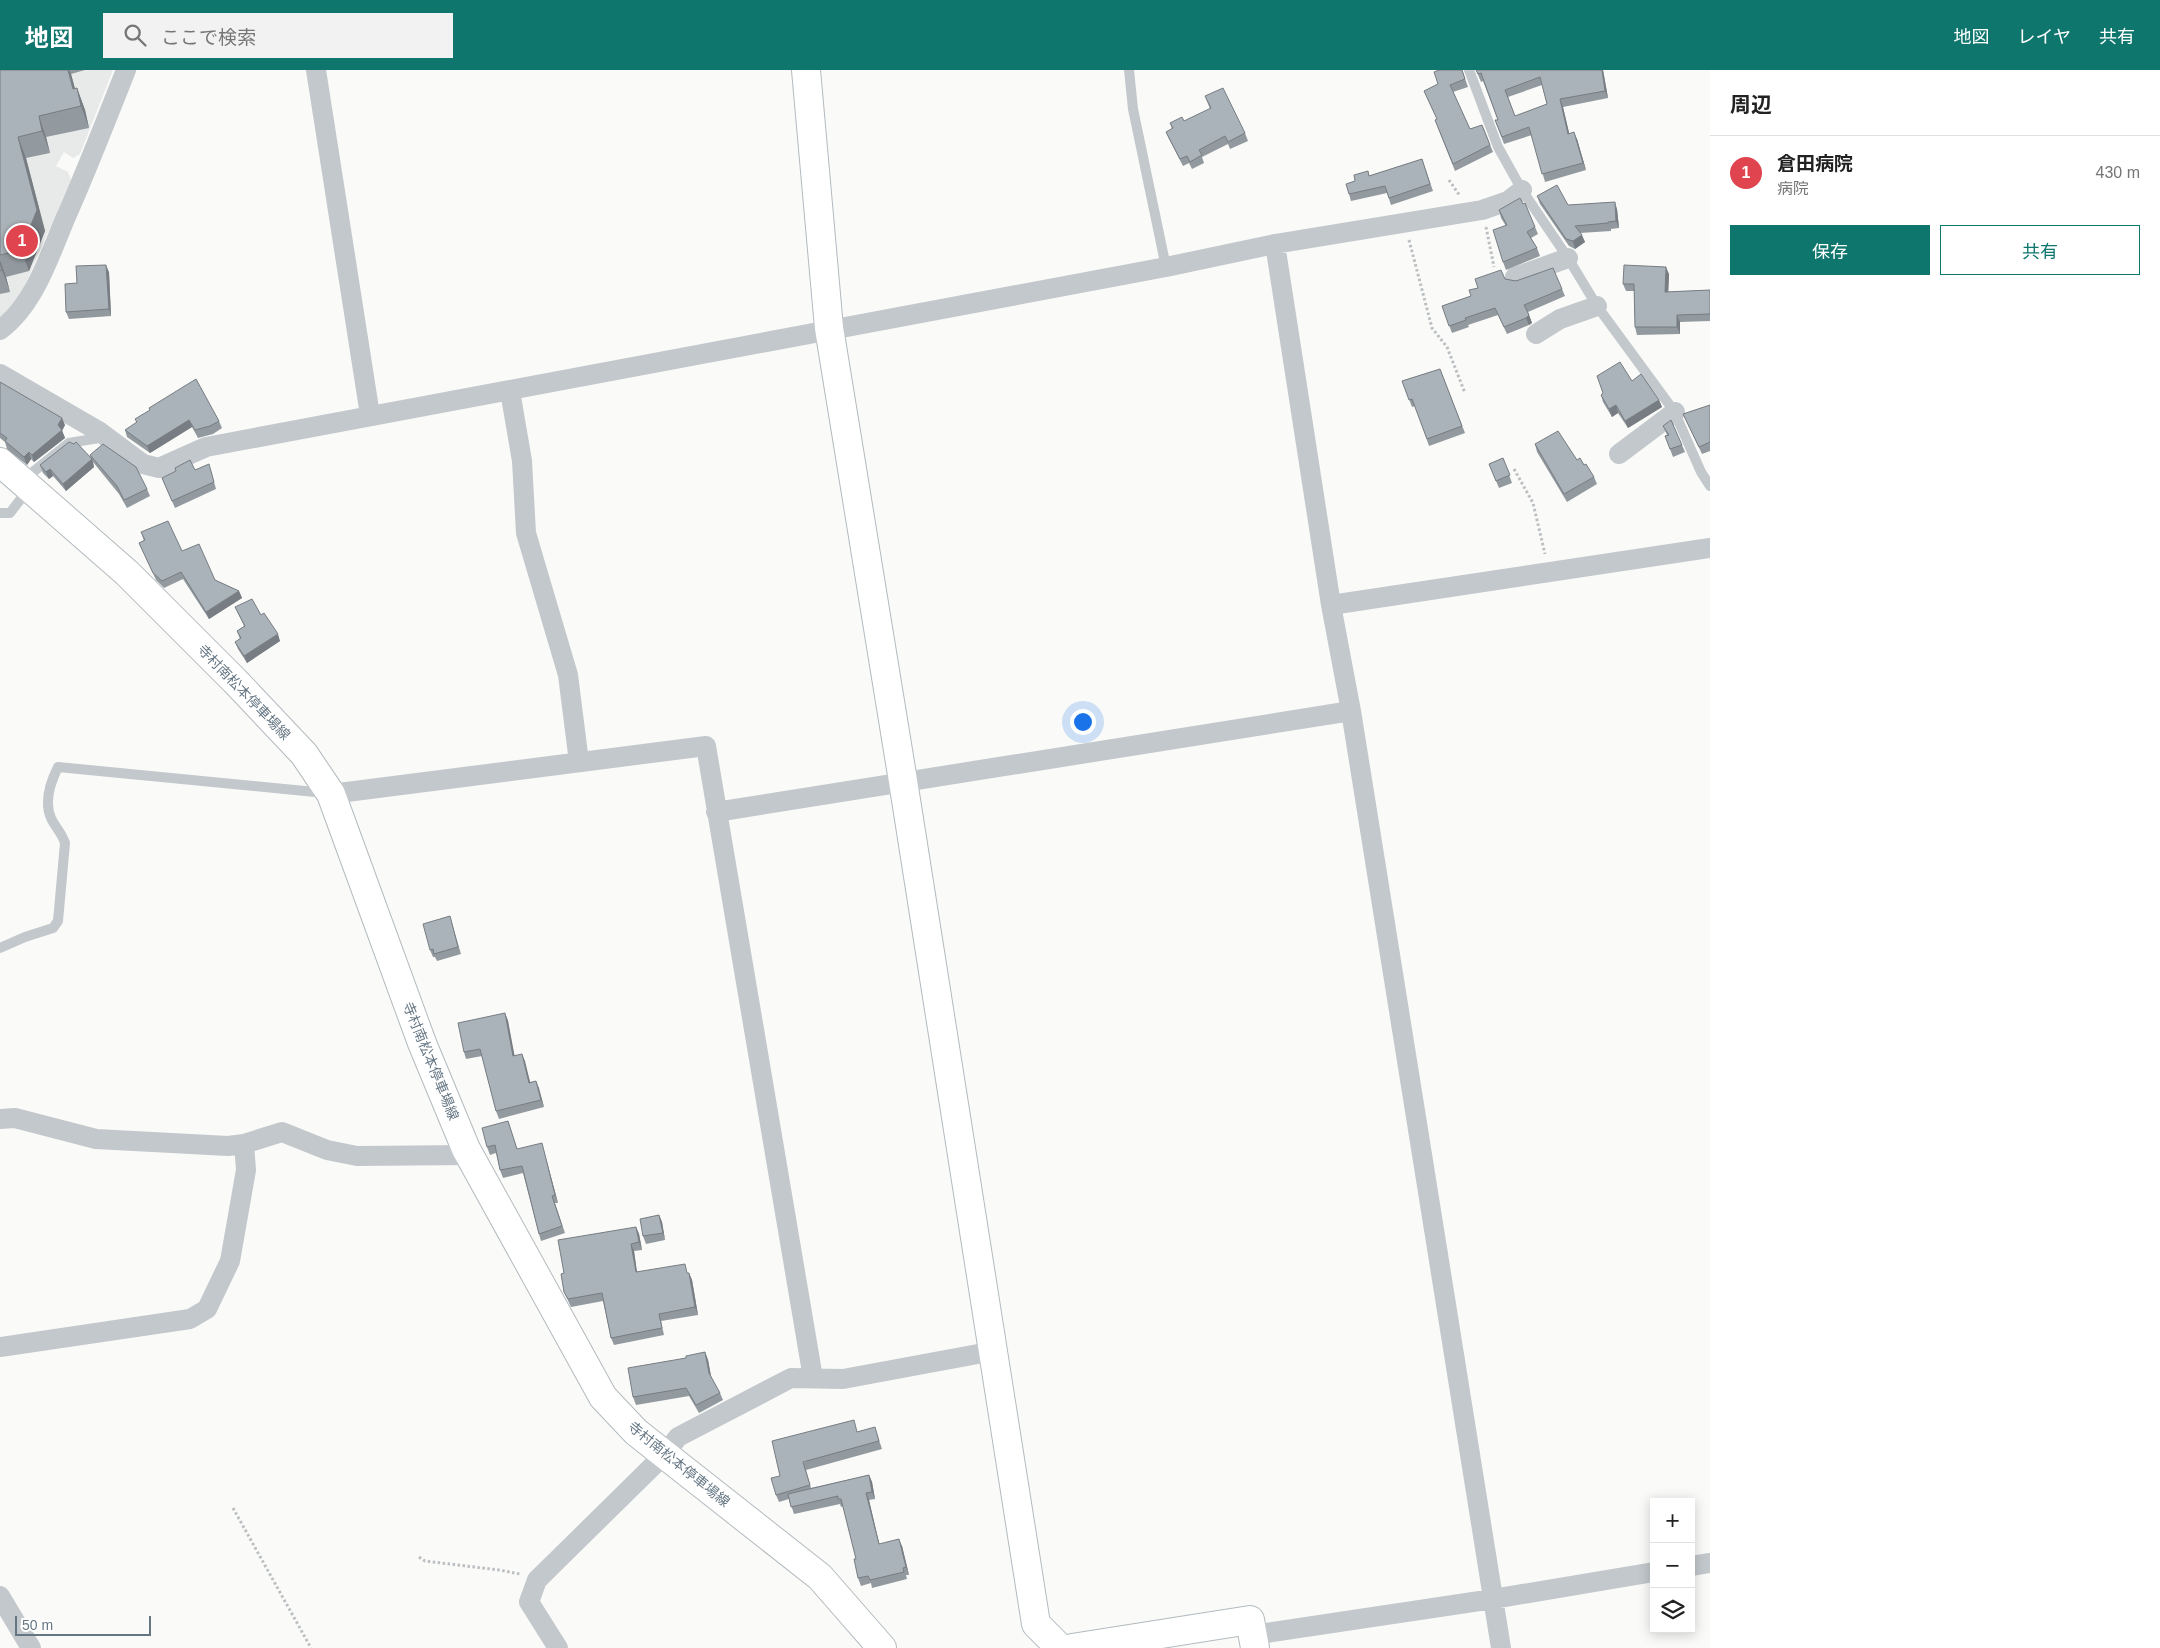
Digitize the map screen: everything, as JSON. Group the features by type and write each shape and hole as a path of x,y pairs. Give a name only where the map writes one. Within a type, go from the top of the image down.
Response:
{"street":[{"path":"0,330 10,323 38,283 86,172 126,70"},
{"path":"316,70 370,415"},
{"path":"806,70 829,328 904,781 1036,1624 1060,1648"},
{"path":"0,374 21,384 106,437 143,464 159,468 206,447 370,415 510,391 829,328 1275,244 1482,210 1508,201 1522,190"},
{"path":"1275,244 1331,605 1351,711 1501,1648"},
{"path":"1515,277 1568,258"},
{"path":"1536,334 1560,319 1597,306"},
{"path":"510,391 522,461 526,532 568,675 579,762"},
{"path":"1619,454 1675,412"},
{"name":"寺村南松本停車場線","path":"0,462 127,573 235,681 304,754 331,794 422,1043 470,1155 603,1397 636,1432 820,1577 882,1648"},
{"path":"1331,605 1710,548"},
{"path":"716,812 1351,711"},
{"path":"331,794 706,746 814,1378"},
{"path":"0,1119 15,1118 96,1139 228,1146 244,1144 282,1132 327,1150 357,1156 470,1155"},
{"path":"0,1348 190,1319 207,1309 230,1261 246,1170 244,1144"},
{"path":"558,1648 529,1602 537,1580 665,1454 678,1437 791,1378 843,1379 994,1352"},
{"path":"1695,1565 1710,1563"},
{"path":"1072,1648 1250,1620 1254,1642 1650,1573"},
{"path":"0,1596 31,1648"}],"lane":[{"path":"1128,70 1133,109 1166,266"},
{"path":"1469,70 1498,147 1522,190 1568,258 1597,306 1675,412 1701,472 1710,486"},
{"path":"0,513 10,512 26,484 69,443 106,437"},
{"path":"0,948 25,936 53,928 58,921 64,843 62,834 52,820 48,810 51,781 58,767 331,794"}],"path":[{"path":"1482,210 1494,266"},
{"path":"1404,222 1432,328 1447,347 1465,393"},
{"path":"1514,468 1533,503 1549,572"},
{"path":"233,1508 310,1648"},
{"path":"419,1556 425,1561 500,1570 537,1580"}],"shaded area":[{"path":"0,70 113,70 80,154 73,158 64,152 56,166 68,172 71,180 18,301 0,321"}],"building":[{"path":"0,70 68,70 73,89 77,88 81,106 39,116 42,131 18,137 37,210 21,250 0,255"},
{"path":"1439,70 1462,70 1465,79 1450,85 1470,129 1482,125 1490,145 1453,164 1435,120 1437,119 1424,91 1438,84 1434,72"},
{"path":"1476,70 1602,70 1605,91 1560,99 1568,134 1574,132 1583,163 1542,174 1529,127 1502,137 1481,73 1478,74","holes":["1540,77 1547,104 1515,116 1505,90"]},
{"path":"1223,88 1245,133 1228,142 1225,136 1199,150 1202,155 1190,162 1187,156 1180,159 1166,132 1173,128 1170,123 1182,117 1184,121 1211,108 1205,96"},
{"path":"1422,159 1430,184 1389,198 1385,186 1349,194 1346,184 1355,181 1354,175 1368,171 1369,176"},
{"path":"1557,185 1568,205 1615,202 1616,221 1575,226 1582,235 1573,241 1566,239 1537,196"},
{"path":"1520,198 1523,204 1525,203 1535,227 1527,232 1537,248 1503,262 1493,230 1507,225 1499,210"},
{"path":"106,265 109,309 66,312 65,284 77,283 76,266"},
{"path":"1624,265 1666,267 1665,292 1710,290 1710,314 1677,315 1677,327 1635,327 1634,284 1623,284"},
{"path":"1553,268 1562,289 1524,305 1529,315 1526,318 1504,327 1495,308 1465,318 1466,320 1449,326 1442,306 1471,296 1469,290 1478,288 1475,279 1501,270 1505,279 1516,281"},
{"path":"1620,362 1632,381 1641,374 1659,400 1625,421 1616,405 1609,409 1601,395 1603,393 1597,376"},
{"path":"1440,369 1462,426 1427,439 1412,399 1409,400 1402,381"},
{"path":"196,379 219,421 210,426 195,430 189,420 147,446 125,430 137,422 135,419 150,410 149,408"},
{"path":"0,382 62,418 58,425 62,430 32,455 29,452 24,457 5,441 7,438 0,433"},
{"path":"1710,405 1710,442 1699,447 1683,414"},
{"path":"1671,420 1682,445 1670,449 1665,436 1669,435 1663,426"},
{"path":"1558,431 1577,460 1580,458 1584,465 1586,464 1594,477 1564,494 1535,444"},
{"path":"69,442 74,444 76,442 92,459 63,484 50,469 46,472 40,465"},
{"path":"103,444 136,467 147,489 124,500 117,486 90,455"},
{"path":"1503,458 1510,475 1496,481 1489,464"},
{"path":"190,460 195,470 209,464 214,482 172,501 162,478 176,471 175,468"},
{"path":"168,521 182,551 199,544 215,580 239,591 206,612 181,572 162,581 153,573 139,543 145,540 141,532"},
{"path":"252,599 261,615 264,613 278,634 244,656 235,642 241,638 237,631 245,626 235,607"},
{"path":"450,916 458,947 434,954 433,949 430,950 423,924"},
{"path":"505,1013 513,1056 522,1054 529,1083 536,1081 541,1100 496,1111 480,1049 464,1052 458,1023"},
{"path":"508,1121 517,1149 542,1143 555,1195 552,1196 562,1226 539,1234 522,1166 500,1170 495,1145 487,1147 482,1128"},
{"path":"659,1215 663,1233 643,1236 640,1219"},
{"path":"636,1227 639,1242 631,1244 636,1272 685,1264 687,1273 689,1273 695,1307 659,1314 662,1328 611,1338 602,1293 568,1299 564,1292 561,1274 564,1273 558,1240"},
{"path":"705,1352 709,1373 720,1393 696,1405 686,1388 633,1397 628,1368 686,1358 686,1356"},
{"path":"854,1420 857,1432 875,1427 879,1441 803,1462 810,1485 776,1495 771,1478 780,1476 772,1441"},
{"path":"869,1475 872,1492 866,1493 879,1544 899,1539 906,1567 903,1568 904,1572 870,1580 868,1576 858,1578 854,1559 856,1559 841,1499 838,1499 838,1496 791,1507 788,1494"}],"place":[{"name":"倉田病院","path":"22,241"}]}
